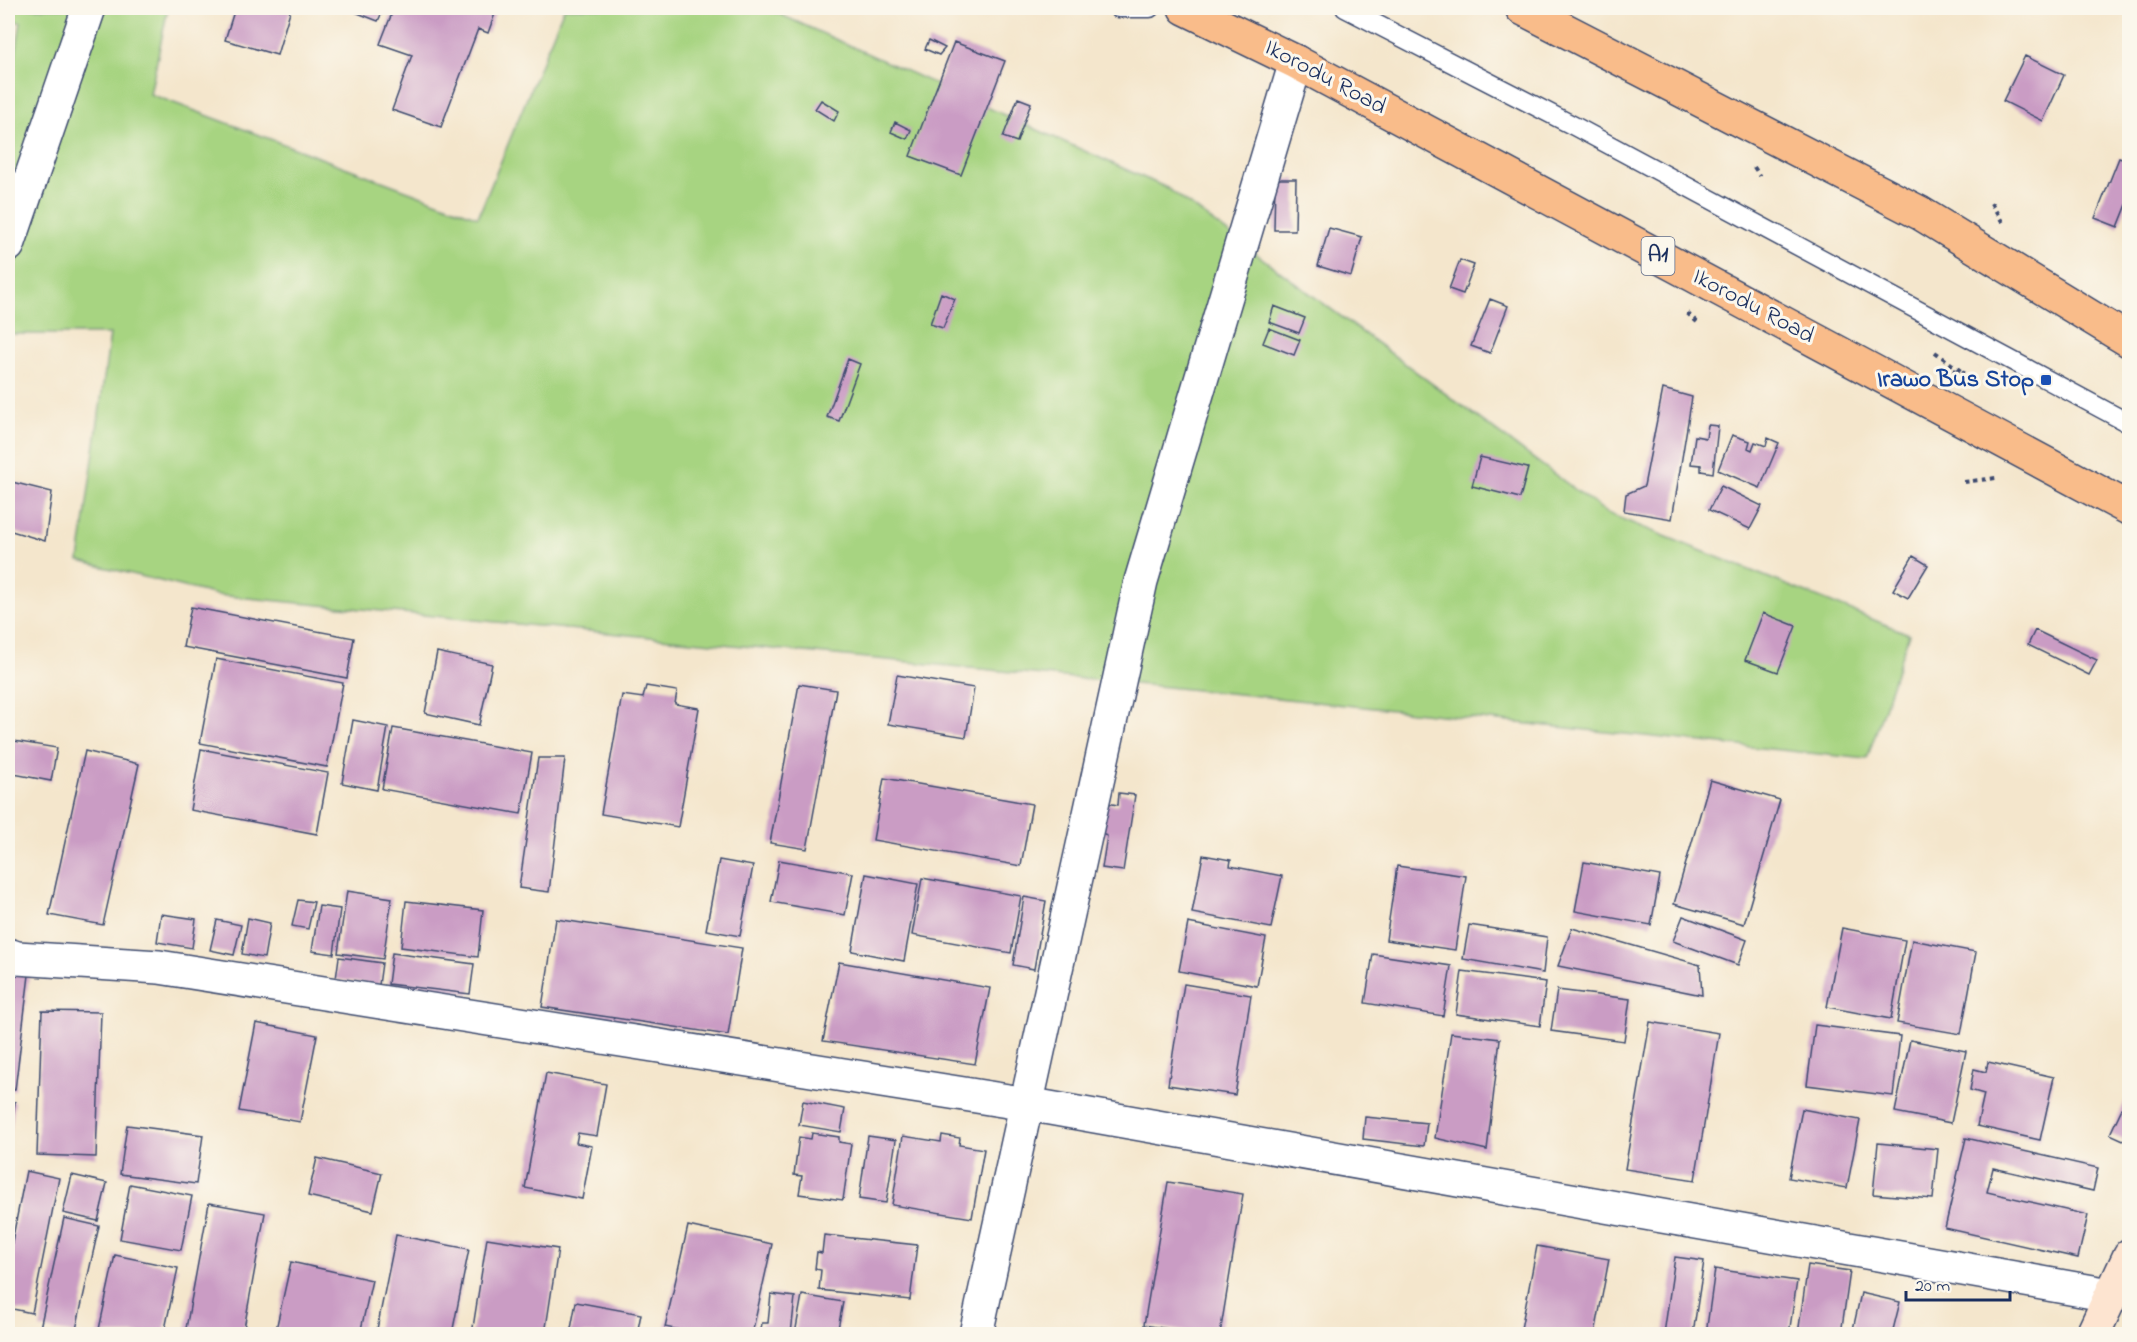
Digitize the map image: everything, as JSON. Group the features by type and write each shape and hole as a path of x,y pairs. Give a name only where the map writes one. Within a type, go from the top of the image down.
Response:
{"highway":[{"name":"Ikorodu Road","path":"1185,8 1296,62 2130,508"},
{"path":"1522,8 1920,213 2130,340"}],"street":[{"path":"8,245 89,8"},
{"path":"976,1335 1141,581 1296,62"},
{"path":"8,955 17,958 159,967 1027,1104 2110,1295"},
{"path":"2093,1335 2130,1255"}],"lane":[{"path":"1118,8 1150,8"},
{"path":"1344,8 1576,127 2130,424"}],"path":[{"path":"1932,351 1964,373"}],"green space":[{"path":"8,8 168,8 150,94 478,217 564,8 766,8 1167,188 1607,513 1909,634 1867,759 1249,695 217,595 79,561 110,334 8,334 8,100 21,22 8,21"}],"building":[{"path":"235,8 291,8 277,55 225,40"},
{"path":"345,8 384,8 378,21"},
{"path":"394,8 497,8 488,33 478,29 441,127 392,110 412,55 380,44"},
{"path":"929,40 945,48 939,55 925,49"},
{"path":"954,42 1005,61 961,175 910,156"},
{"path":"2025,56 2064,75 2043,121 2003,101"},
{"path":"1018,98 1031,103 1017,142 1003,137"},
{"path":"821,100 839,111 834,121 815,109"},
{"path":"895,122 911,130 907,139 891,132"},
{"path":"2119,158 2130,162 2130,197 2118,227 2095,218"},
{"path":"1275,179 1296,179 1295,230 1274,230"},
{"path":"1329,228 1362,237 1351,276 1318,266"},
{"path":"1460,260 1474,265 1463,294 1449,289"},
{"path":"941,293 955,299 943,328 930,324"},
{"path":"1490,299 1508,306 1490,353 1471,346"},
{"path":"1274,306 1305,318 1299,333 1269,322"},
{"path":"1269,328 1300,340 1294,355 1263,343"},
{"path":"848,359 860,364 839,421 827,417"},
{"path":"1663,389 1692,397 1672,519 1624,511 1626,494 1644,486"},
{"path":"1708,425 1718,426 1713,473 1701,471 1701,465 1691,464 1695,436 1706,438"},
{"path":"1732,435 1750,441 1748,448 1752,450 1755,442 1766,446 1768,438 1779,443 1760,488 1718,470"},
{"path":"1480,457 1528,468 1520,498 1472,486"},
{"path":"8,481 52,492 45,541 8,530"},
{"path":"1721,486 1762,506 1750,529 1709,510"},
{"path":"1913,556 1928,565 1908,598 1893,590"},
{"path":"191,607 354,638 347,678 183,647"},
{"path":"1763,613 1796,626 1778,672 1745,660"},
{"path":"2035,630 2097,660 2089,675 2028,645"},
{"path":"437,652 492,664 479,725 425,713"},
{"path":"216,659 343,683 327,767 200,743"},
{"path":"897,675 974,688 966,737 888,724"},
{"path":"799,684 836,690 807,849 770,843"},
{"path":"646,686 677,691 675,704 699,708 678,827 601,814 622,695 643,698"},
{"path":"353,720 388,727 377,790 342,783"},
{"path":"393,728 532,753 521,814 382,789"},
{"path":"8,740 57,748 51,781 8,773"},
{"path":"201,749 328,773 317,834 190,810"},
{"path":"85,751 139,764 103,925 49,915"},
{"path":"538,758 565,758 549,892 519,888"},
{"path":"884,778 1032,804 1021,866 873,840"},
{"path":"1710,780 1780,800 1744,924 1674,904"},
{"path":"1119,793 1135,795 1123,871 1102,868 1107,836 1093,831 1107,803 1118,805"},
{"path":"1203,855 1231,860 1230,866 1282,876 1271,928 1192,913"},
{"path":"719,860 753,866 740,936 706,930"},
{"path":"779,860 853,873 845,915 771,902"},
{"path":"1584,862 1660,876 1651,925 1575,911"},
{"path":"1397,866 1466,876 1455,950 1386,940"},
{"path":"866,874 918,884 904,961 852,951"},
{"path":"922,878 1021,896 1011,953 912,935"},
{"path":"347,891 392,898 383,959 338,953"},
{"path":"1024,897 1046,901 1034,969 1013,965"},
{"path":"298,900 314,902 308,929 292,926"},
{"path":"406,901 483,910 478,957 401,947"},
{"path":"319,906 340,909 334,954 312,951"},
{"path":"161,914 196,919 192,948 157,942"},
{"path":"1683,916 1747,940 1738,965 1673,941"},
{"path":"248,918 270,923 264,958 242,954"},
{"path":"556,919 742,948 728,1035 542,1007"},
{"path":"217,920 241,925 234,955 210,950"},
{"path":"1188,923 1266,938 1257,986 1179,971"},
{"path":"1469,925 1547,937 1543,973 1463,959"},
{"path":"1572,928 1700,965 1702,995 1558,966"},
{"path":"1842,928 1905,940 1891,1019 1827,1007"},
{"path":"1912,940 1976,952 1961,1034 1897,1023"},
{"path":"392,953 474,964 470,994 388,984"},
{"path":"1373,954 1451,966 1443,1016 1365,1003"},
{"path":"339,957 382,963 379,985 336,979"},
{"path":"839,962 990,988 975,1064 823,1041"},
{"path":"1462,971 1546,982 1540,1026 1456,1014"},
{"path":"8,973 29,975 15,1090 8,1090"},
{"path":"1184,984 1251,995 1235,1095 1168,1085"},
{"path":"1557,990 1630,999 1624,1041 1551,1031"},
{"path":"42,1011 101,1012 96,1157 37,1155"},
{"path":"1650,1022 1719,1033 1695,1180 1625,1169"},
{"path":"256,1023 317,1035 300,1122 239,1111"},
{"path":"1815,1025 1900,1036 1893,1096 1807,1085"},
{"path":"1451,1033 1500,1039 1487,1150 1435,1138"},
{"path":"1910,1040 1966,1051 1951,1123 1895,1112"},
{"path":"1988,1062 2054,1077 2040,1140 1977,1126 1984,1094 1970,1090 1974,1069 1986,1072"},
{"path":"546,1073 606,1084 597,1136 578,1133 576,1143 592,1146 582,1199 525,1188"},
{"path":"2130,1091 2130,1143 2110,1134"},
{"path":"8,1101 15,1102 9,1143 8,1142"},
{"path":"803,1101 845,1109 841,1132 799,1125"},
{"path":"1802,1109 1860,1120 1847,1188 1789,1178"},
{"path":"1365,1117 1427,1123 1424,1146 1363,1139"},
{"path":"127,1125 203,1135 196,1184 120,1174"},
{"path":"812,1133 839,1137 839,1142 851,1144 843,1200 799,1194 802,1176 794,1175 799,1137 811,1139"},
{"path":"942,1135 960,1138 959,1145 984,1149 972,1218 892,1205 903,1136 941,1142"},
{"path":"868,1136 896,1140 886,1203 859,1199"},
{"path":"1966,1138 2098,1168 2093,1191 1993,1168 1987,1192 2088,1215 2078,1258 1945,1228"},
{"path":"1878,1143 1938,1149 1933,1199 1873,1194"},
{"path":"317,1158 382,1173 373,1211 308,1196"},
{"path":"26,1171 59,1178 32,1313 8,1308 8,1262"},
{"path":"72,1175 107,1183 98,1221 63,1213"},
{"path":"1168,1182 1243,1194 1220,1334 1200,1334 1144,1325"},
{"path":"130,1184 192,1196 181,1250 120,1239"},
{"path":"209,1203 265,1213 243,1334 185,1334"},
{"path":"64,1218 99,1226 75,1334 40,1328"},
{"path":"688,1226 772,1244 752,1334 698,1334 665,1327"},
{"path":"396,1235 469,1249 452,1334 376,1334"},
{"path":"824,1235 917,1245 910,1300 819,1290 821,1270 815,1269 817,1252 822,1253"},
{"path":"487,1238 558,1249 545,1334 472,1334"},
{"path":"1537,1246 1609,1259 1595,1334 1520,1334"},
{"path":"115,1255 178,1268 164,1334 98,1334"},
{"path":"1675,1257 1704,1261 1693,1334 1664,1334"},
{"path":"291,1262 372,1280 360,1334 275,1334"},
{"path":"1808,1265 1850,1271 1841,1334 1798,1334"},
{"path":"1715,1269 1797,1281 1789,1334 1706,1334"},
{"path":"1861,1293 1900,1302 1892,1334 1852,1334"},
{"path":"771,1294 795,1297 791,1334 760,1334 762,1323 768,1323"},
{"path":"802,1295 843,1302 837,1334 795,1334"},
{"path":"576,1302 641,1314 637,1334 570,1334"}],"place":[{"name":"Irawo Bus Stop","path":"2046,380"}]}
